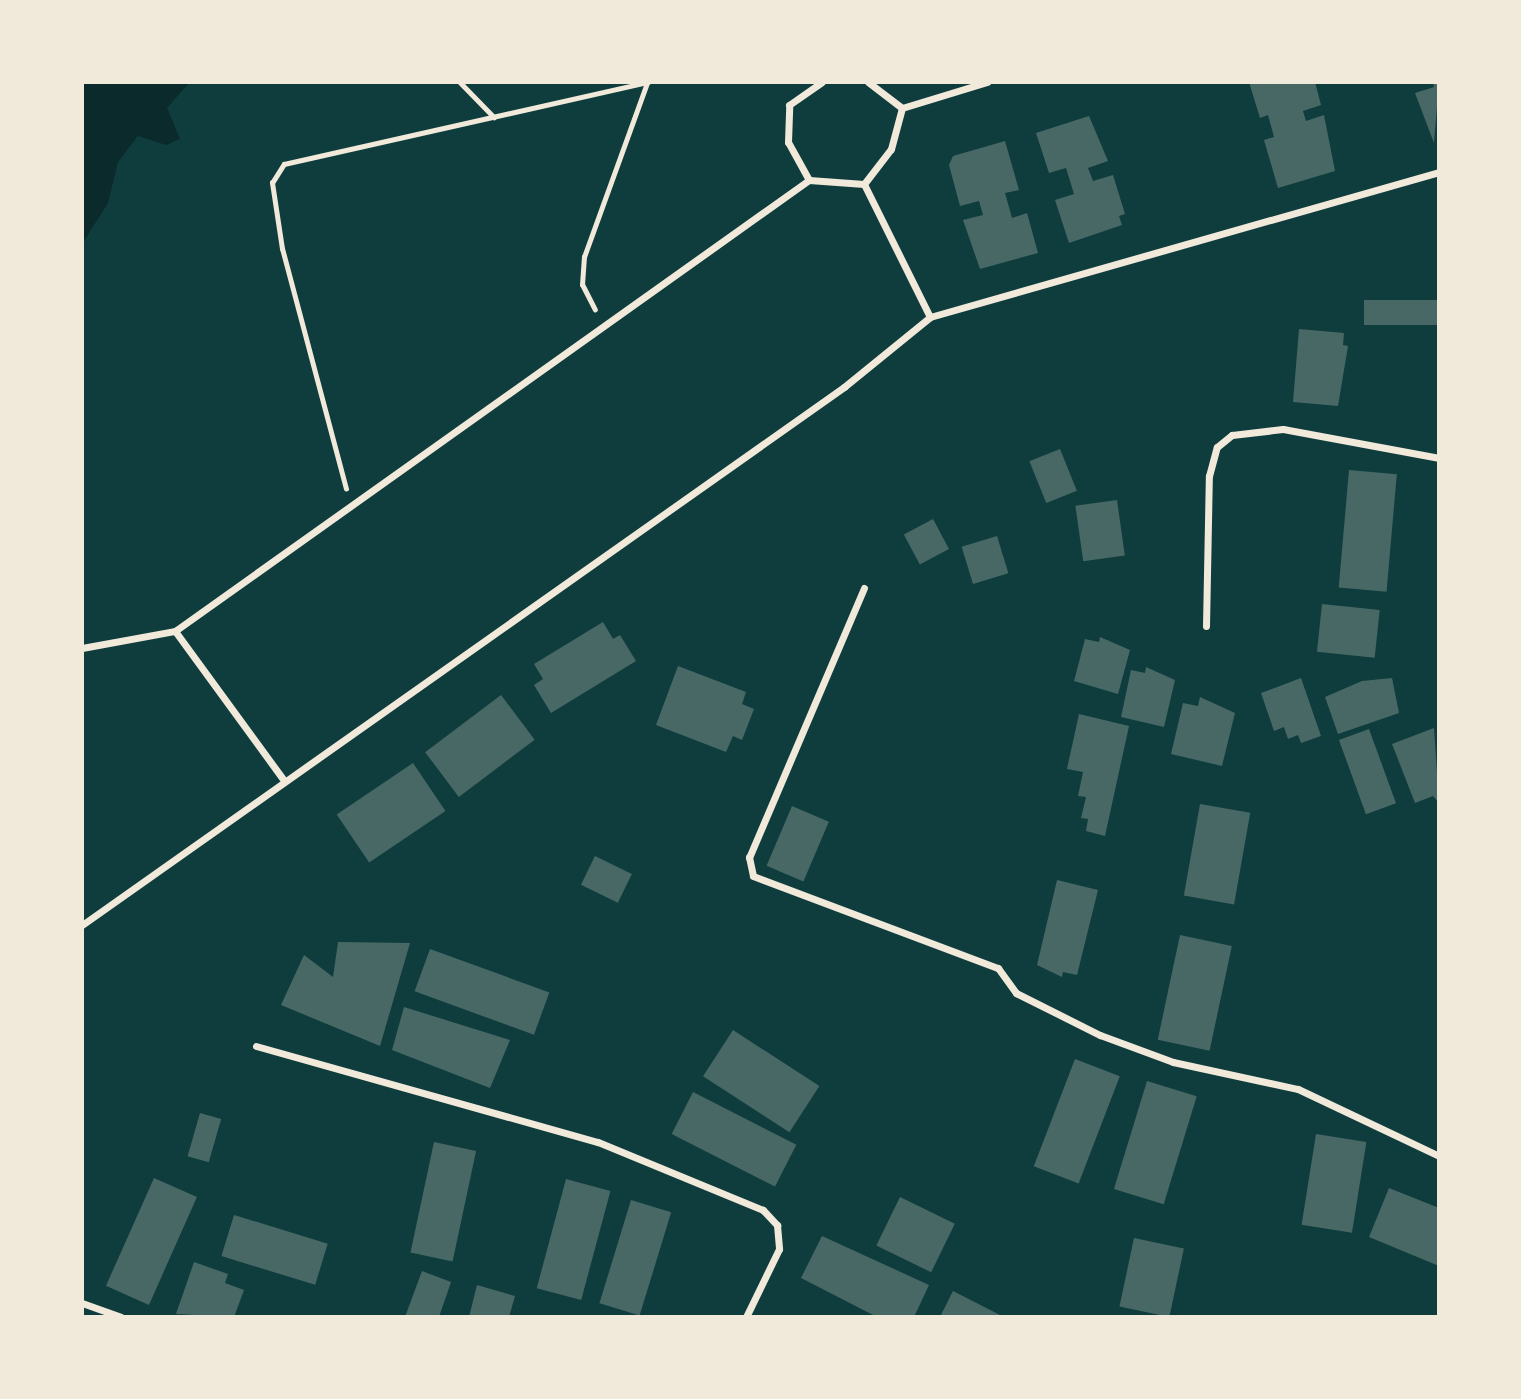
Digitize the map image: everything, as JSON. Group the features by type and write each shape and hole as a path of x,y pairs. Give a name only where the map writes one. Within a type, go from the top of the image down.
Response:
{"street":[{"path":"809,180 788,142 789,105 822,82"},
{"path":"868,82 902,108"},
{"path":"902,108 987,82"},
{"path":"864,184 891,149 902,108"},
{"path":"82,925 283,779 844,387 930,317 1439,172"},
{"path":"82,648 174,631 352,510 809,180 864,184"},
{"path":"864,184 930,317"},
{"path":"1206,626 1209,476 1217,447 1232,435 1283,429 1439,458"},
{"path":"864,588 749,856 753,876 998,968 1016,993 1100,1035 1173,1062 1298,1089 1439,1156"},
{"path":"174,631 283,779"},
{"path":"256,1046 598,1142 763,1210 777,1225 779,1249 746,1317"},
{"path":"82,1303 121,1317"}],"path":[{"path":"460,82 495,117"},
{"path":"352,510 282,248 272,183 284,164 648,83"},
{"path":"604,326 582,285 584,257 648,83"}],"water":[{"path":"82,82 190,82 167,108 180,139 166,145 138,136 118,162 108,203 82,244"}],"building":[{"path":"1249,82 1315,82 1321,105 1303,111 1306,121 1324,115 1335,171 1278,188 1264,140 1274,137 1268,115 1260,118"},
{"path":"1433,82 1439,82 1434,143 1415,93 1434,87"},
{"path":"1089,116 1108,161 1088,168 1093,181 1113,175 1125,214 1119,216 1122,225 1069,243 1055,200 1074,194 1066,168 1049,173 1036,133"},
{"path":"1005,141 1019,190 1005,193 1012,218 1027,213 1038,253 980,269 963,220 983,215 979,201 960,206 949,165 953,156"},
{"path":"1364,300 1439,300 1439,325 1364,325"},
{"path":"1299,329 1344,333 1343,345 1348,346 1338,406 1293,402"},
{"path":"1060,449 1077,491 1046,503 1029,461"},
{"path":"1349,470 1397,474 1387,592 1339,588"},
{"path":"1117,500 1125,555 1083,561 1075,506"},
{"path":"933,519 949,549 920,565 904,534"},
{"path":"997,536 1008,573 973,584 962,547"},
{"path":"1322,604 1380,610 1375,658 1317,652"},
{"path":"603,622 613,639 620,635 636,661 551,713 534,685 543,679 534,664"},
{"path":"1100,637 1130,650 1118,694 1074,681 1085,639 1099,642"},
{"path":"678,666 746,692 742,704 754,709 742,740 733,736 726,752 656,725"},
{"path":"1146,667 1175,680 1164,727 1121,717 1131,670 1145,673"},
{"path":"1301,678 1321,736 1301,743 1298,735 1288,739 1284,727 1274,731 1261,693"},
{"path":"1392,678 1399,713 1338,734 1325,697 1362,681"},
{"path":"501,695 535,740 459,797 425,752"},
{"path":"1200,697 1235,713 1222,766 1171,754 1183,703 1198,706"},
{"path":"1079,714 1129,726 1105,836 1086,831 1088,819 1081,818 1086,797 1078,796 1083,772 1067,769"},
{"path":"1434,728 1439,803 1433,796 1415,803 1392,744"},
{"path":"1369,729 1396,803 1366,814 1339,740"},
{"path":"413,763 445,811 369,863 337,814"},
{"path":"1200,804 1250,813 1234,904 1184,896"},
{"path":"792,806 829,822 803,881 767,866"},
{"path":"595,856 632,874 618,903 581,885"},
{"path":"1057,880 1098,890 1077,975 1063,972 1062,977 1037,965"},
{"path":"1180,935 1232,946 1210,1051 1158,1040"},
{"path":"338,942 410,943 380,1046 281,1005 304,955 333,977"},
{"path":"430,949 549,992 534,1035 415,991"},
{"path":"404,1007 510,1040 490,1088 392,1050"},
{"path":"733,1030 819,1086 789,1132 703,1076"},
{"path":"1075,1059 1120,1076 1079,1184 1034,1166"},
{"path":"1147,1081 1197,1096 1164,1204 1114,1189"},
{"path":"693,1092 796,1145 775,1187 672,1134"},
{"path":"200,1113 221,1119 209,1162 188,1156"},
{"path":"1316,1134 1366,1142 1352,1233 1302,1225"},
{"path":"434,1142 476,1151 453,1261 411,1253"},
{"path":"154,1178 197,1197 149,1305 106,1286"},
{"path":"566,1179 610,1191 581,1300 537,1288"},
{"path":"1389,1188 1439,1208 1439,1266 1369,1237"},
{"path":"900,1197 955,1224 931,1272 876,1246"},
{"path":"631,1200 671,1212 640,1316 599,1303"},
{"path":"234,1215 328,1244 315,1285 221,1256"},
{"path":"822,1236 929,1285 914,1317 877,1317 801,1278"},
{"path":"1134,1238 1184,1249 1169,1317 1119,1306"},
{"path":"194,1262 228,1274 225,1283 244,1290 234,1317 176,1314"},
{"path":"422,1271 451,1282 439,1317 405,1317"},
{"path":"477,1285 515,1296 509,1317 469,1317"},
{"path":"953,1291 1004,1317 940,1317"}]}
